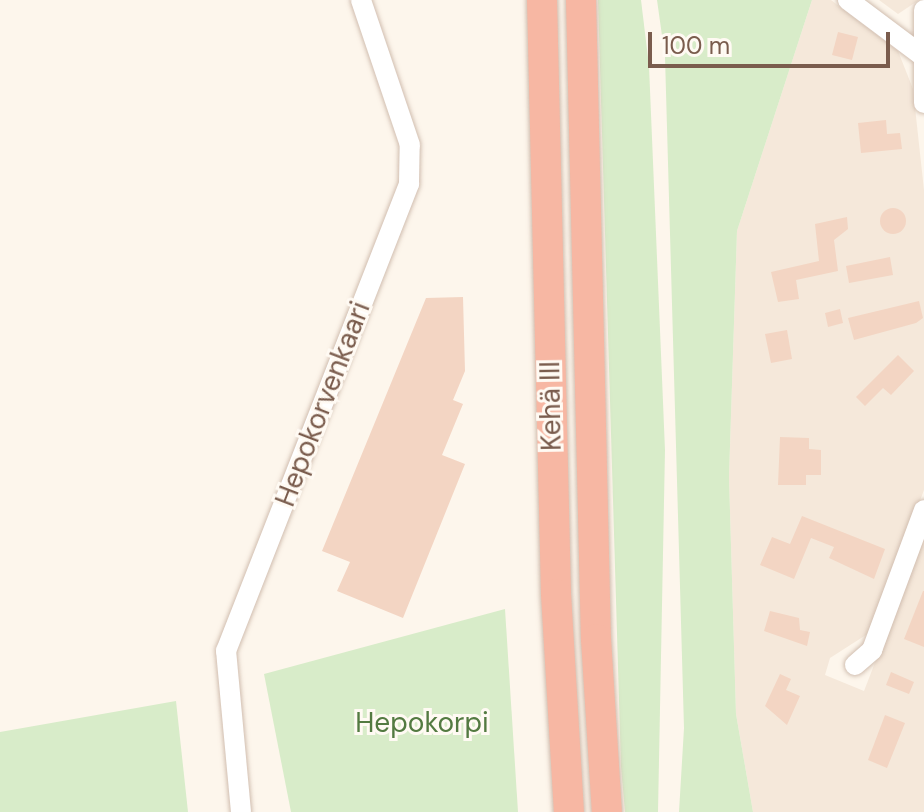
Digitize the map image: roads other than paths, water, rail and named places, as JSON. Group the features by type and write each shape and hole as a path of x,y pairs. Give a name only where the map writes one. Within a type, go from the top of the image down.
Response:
{"highway":[{"path":"532,0 544,69"},
{"name":"Kehä III","path":"542,0 556,594 569,812"},
{"name":"Kehä III","path":"581,0 595,624 607,812"}],"street":[{"name":"Hepokorvenkaari","path":"241,812 226,651 409,184 410,145 361,0"},
{"path":"848,0 921,56"},
{"path":"924,10 921,56 924,103"},
{"path":"855,665 872,650 924,510"}],"park label":[{"name":"Hepokorpi","path":"422,723"}]}
